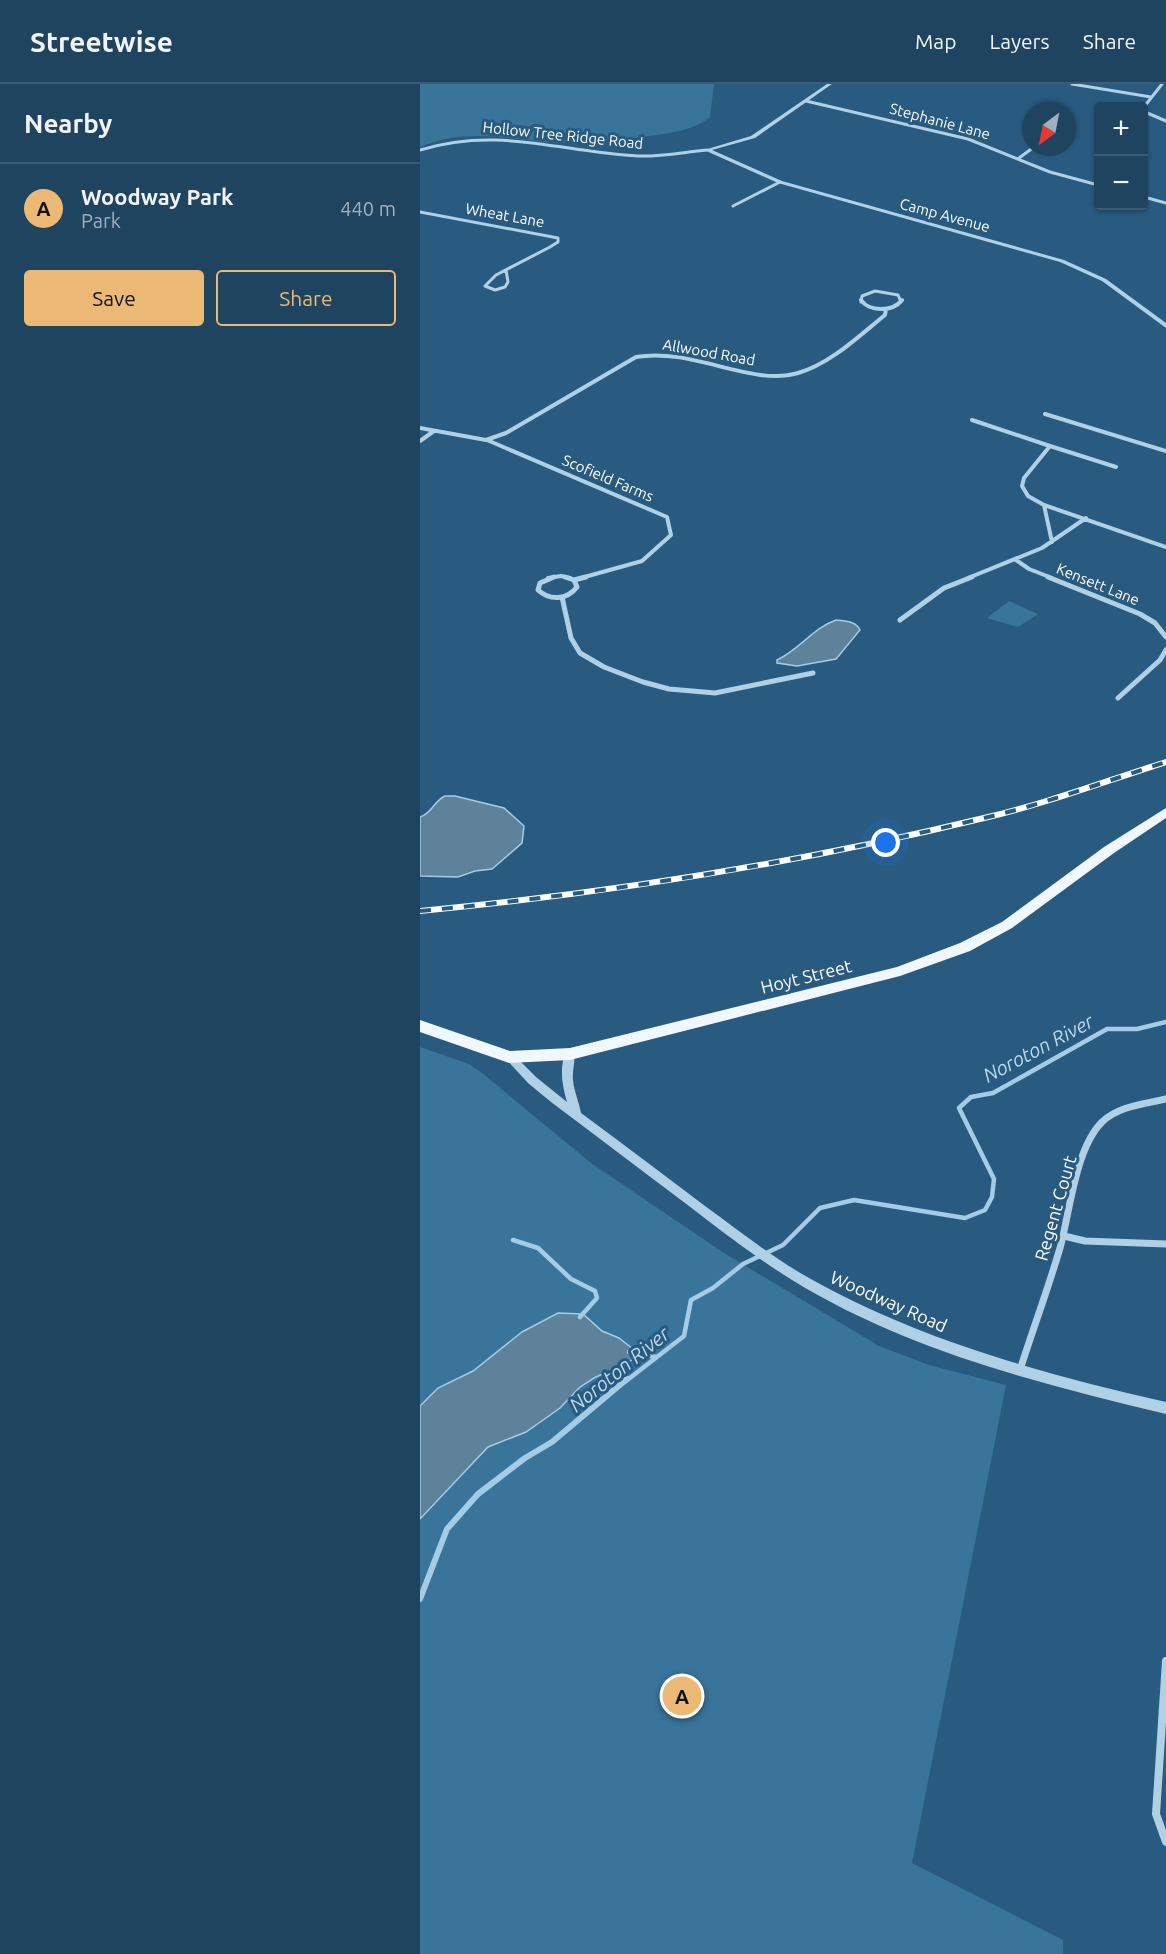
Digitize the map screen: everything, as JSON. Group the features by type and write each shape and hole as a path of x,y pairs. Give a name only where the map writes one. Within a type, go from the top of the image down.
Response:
{"main road":[{"name":"Hoyt Street","path":"420,1026 509,1057 570,1054 866,981 953,953 990,935 1018,919 1109,850 1166,812"}],"street":[{"name":"Hollow Tree Ridge Road","path":"420,150 448,141 482,138 638,156 707,150 753,137 830,84"},
{"path":"1072,84 1151,98"},
{"path":"1162,84 1143,107 1145,112 1166,121"},
{"name":"Stephanie Lane","path":"806,101 925,127 968,139 1050,172 1094,184"},
{"name":"Camp Avenue","path":"707,150 780,182 1062,261 1104,280 1166,326"},
{"path":"733,206 780,182"},
{"path":"1148,198 1166,203"},
{"name":"Wheat Lane","path":"420,212 558,238 558,242 549,249 491,277 485,286 495,290 506,287 508,282 506,270"},
{"name":"Allwood Road","path":"882,291 901,297 901,303 886,309 868,306 860,299 870,292 882,291"},
{"name":"Allwood Road","path":"486,440 506,433 642,355 675,357 770,375 800,373 885,315 886,309"},
{"path":"1045,414 1166,451"},
{"path":"972,420 1116,467"},
{"path":"420,428 486,440"},
{"path":"420,441 434,431"},
{"name":"Scofield Farms","path":"486,440 668,517 671,535 642,561 574,580 557,576 540,583 538,590 541,594 562,597"},
{"path":"1050,446 1024,478 1022,486 1028,496 1044,506 1086,518 1166,547"},
{"name":"Kensett Lane","path":"1044,506 1052,542"},
{"name":"Kensett Lane","path":"900,620 944,588 1016,560 1052,542 1086,518"},
{"name":"Kensett Lane","path":"1016,560 1029,569 1149,618 1166,637"},
{"path":"574,580 577,583 576,590 562,597 571,638 580,653 604,668 669,689 715,693 813,674"},
{"path":"1118,698 1160,660 1166,650"},
{"path":"570,1054 566,1067 567,1091 576,1113"},
{"name":"Woodway Road","path":"509,1057 532,1080 749,1245 802,1281 855,1310 948,1347 1020,1370 1166,1408"},
{"name":"Regent Court","path":"1020,1370 1064,1236 1080,1171 1096,1127 1116,1113 1166,1098"},
{"path":"1064,1236 1085,1241 1166,1244"},
{"path":"1166,1661 1156,1814 1166,1842"}],"shaded area":[{"path":"420,84 714,84 710,117 689,128 673,132 581,143 476,136 458,137 420,147"},
{"path":"1009,601 1038,614 1018,627 987,618"},
{"path":"836,620 853,623 860,630 836,659 797,666 777,663 777,660 820,628"},
{"path":"445,796 455,796 504,808 524,826 522,843 492,869 475,871 458,877 420,876 420,817"},
{"path":"420,1047 469,1064 591,1163 724,1253 879,1346 929,1365 1006,1385 912,1863 1063,1940 1063,1954 420,1954"},
{"path":"558,1313 583,1314 602,1331 619,1338 633,1349 632,1360 580,1387 560,1408 526,1432 488,1447 420,1519 420,1406 438,1388 473,1371 522,1332"}],"waterway":[{"name":"Noroton River","path":"626,1381 684,1336 691,1300 713,1288 743,1264 783,1245 820,1208 854,1200 965,1218 985,1210 992,1197 994,1179 959,1108 971,1097 993,1093 1107,1029 1137,1029 1166,1022"},
{"path":"513,1240 538,1248 571,1279 595,1291 597,1298 580,1317"},
{"path":"629,1352 656,1357"},
{"name":"Noroton River","path":"420,1599 447,1529 478,1494 525,1458 552,1442 627,1379"}],"railway":[{"path":"420,911 633,886 845,849 1007,812 1166,762"}],"place":[{"name":"Woodway Park","path":"682,1696"}]}
